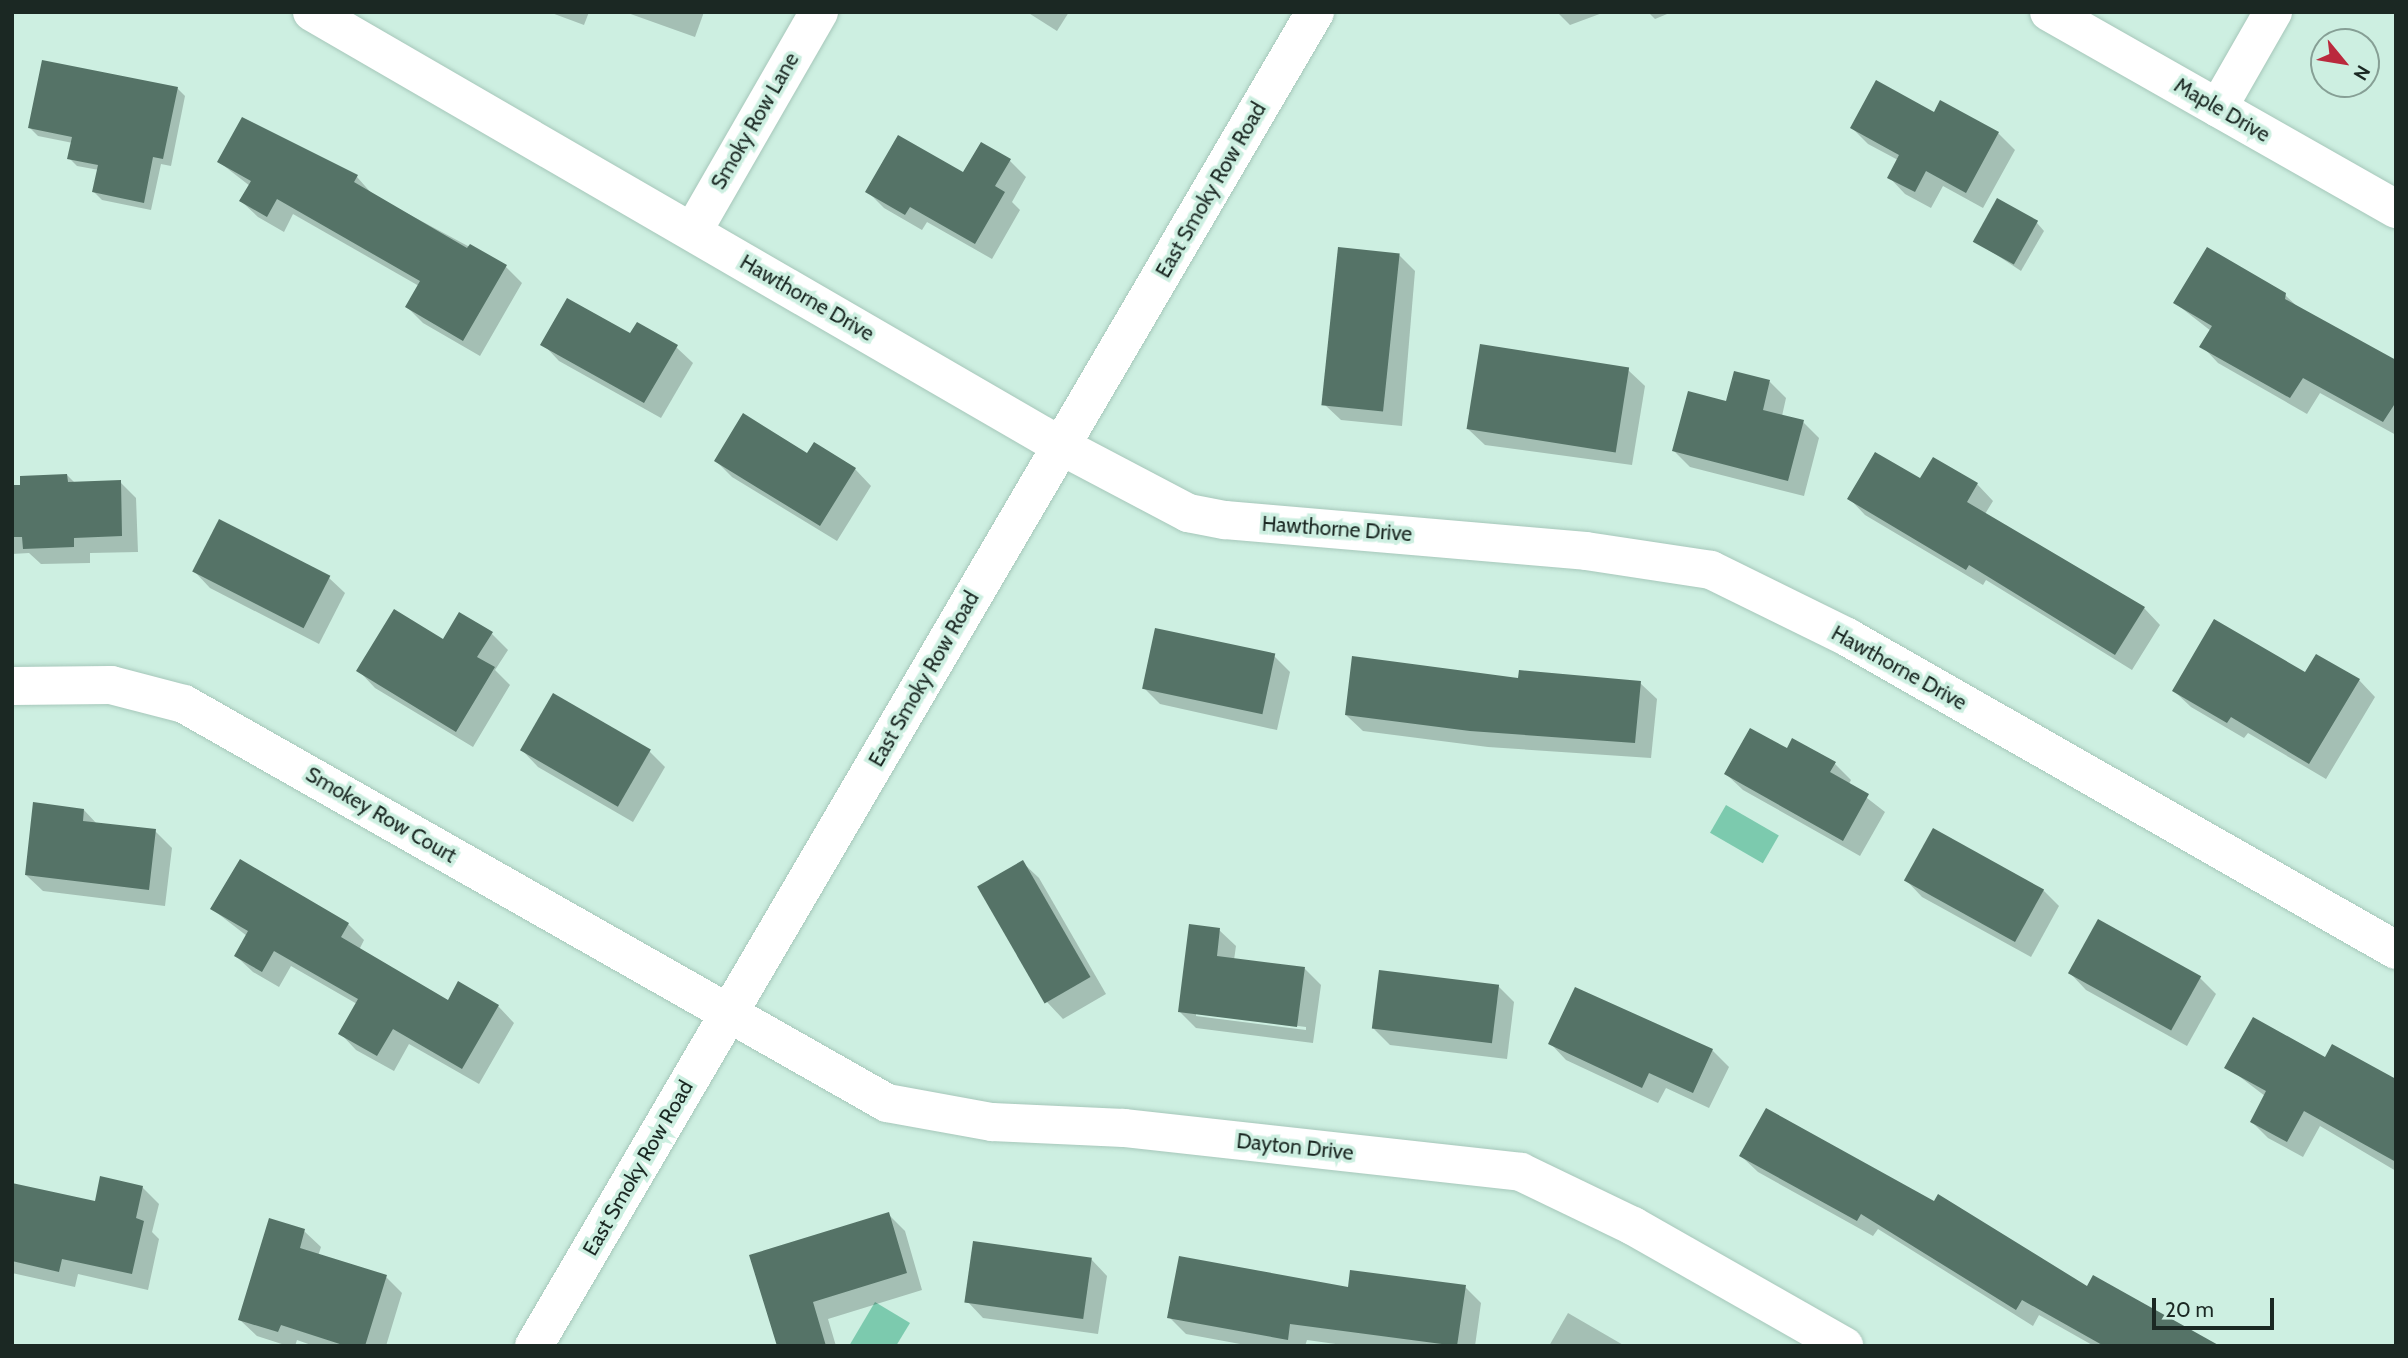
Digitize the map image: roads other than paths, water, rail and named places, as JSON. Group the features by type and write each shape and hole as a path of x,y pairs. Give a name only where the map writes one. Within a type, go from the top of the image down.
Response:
{"street":[{"name":"Hawthorne Drive","path":"312,12 1061,446 1188,513 1225,520 1573,550 1711,570 1847,637 2396,950"},
{"name":"Smoky Row Lane","path":"693,231 819,12"},
{"name":"East Smoky Row Road","path":"534,1346 1315,12"},
{"name":"Maple Drive","path":"2049,12 2396,209"},
{"path":"2218,108 2273,12"},
{"name":"Smokey Row Court","path":"12,687 111,685 184,704 728,1014"},
{"name":"Dayton Drive","path":"728,1014 887,1103 921,1112 992,1122 1124,1128 1521,1172 1633,1226 1844,1346"}]}
